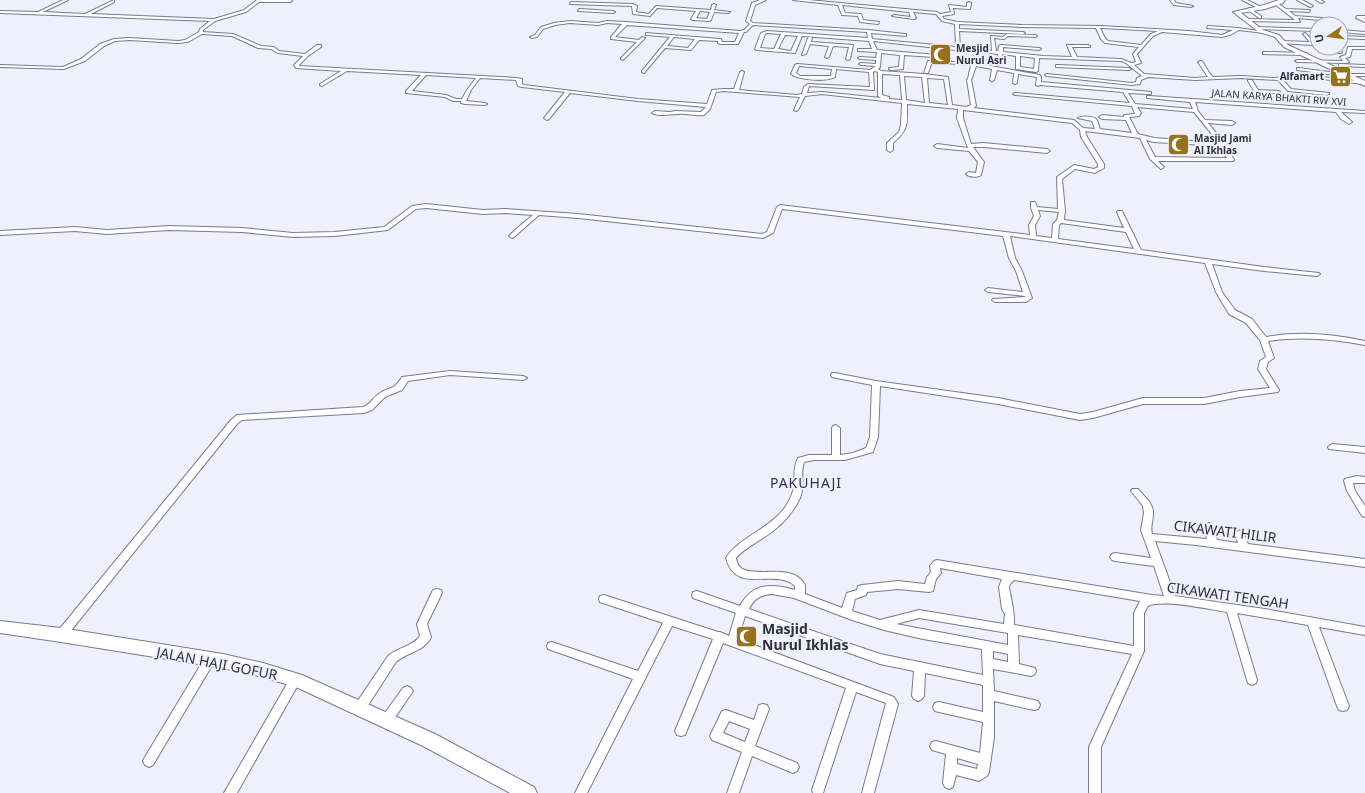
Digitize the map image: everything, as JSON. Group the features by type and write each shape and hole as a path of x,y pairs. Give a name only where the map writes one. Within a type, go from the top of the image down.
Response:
{"street":[{"path":"38,13 66,0"},
{"path":"0,12 214,20 241,12 254,6 258,0 290,1"},
{"path":"607,22 613,12 616,0"},
{"path":"666,7 669,0"},
{"path":"764,0 753,4 748,21 752,24 905,35"},
{"path":"795,0 934,12 941,17 957,23 1013,26"},
{"path":"1172,0 1175,4 1191,6"},
{"path":"1177,0 1189,1"},
{"path":"1244,0 1260,8"},
{"path":"1299,0 1311,6"},
{"path":"85,15 113,1"},
{"path":"1248,20 1299,21 1285,10 1279,2 1260,8 1236,11 1261,30 1277,36 1286,46 1306,54 1344,74 1363,80"},
{"path":"572,3 633,5 635,6 633,13 648,15 656,7 728,12"},
{"path":"941,17 953,13 951,7 969,8 969,3"},
{"path":"594,11 599,4"},
{"path":"840,4 843,14 860,15 861,21 878,23"},
{"path":"699,10 693,19 707,20 710,19 714,5"},
{"path":"1249,9 1260,17"},
{"path":"579,10 613,12"},
{"path":"894,16 914,18 910,10"},
{"path":"1285,10 1309,11"},
{"path":"653,11 696,15"},
{"path":"941,17 1006,20"},
{"path":"941,17 943,25"},
{"path":"1295,17 1309,18"},
{"path":"1365,18 1357,17 1365,21"},
{"path":"201,33 201,30 214,20"},
{"path":"808,28 810,21"},
{"path":"532,38 536,36 542,28 554,24 570,22 598,24 607,22 626,23 742,32"},
{"path":"626,23 612,38 640,41"},
{"path":"957,23 958,48"},
{"path":"647,34 698,38 719,43 736,43 742,32 752,24"},
{"path":"623,59 647,34 653,25"},
{"path":"994,25 1097,27 1225,36 1238,29"},
{"path":"994,25 995,31"},
{"path":"1029,26 1035,36 1043,57"},
{"path":"1097,27 1103,39 1107,42 1143,46"},
{"path":"1208,27 1261,30 1309,30"},
{"path":"957,30 1023,33"},
{"path":"719,43 727,31"},
{"path":"1058,66 1093,70 1113,69 1139,63 1135,54 1152,35 1162,31"},
{"path":"1349,31 1365,32"},
{"path":"796,110 804,94 806,86 808,85 872,89 878,58 877,51 874,50 869,32"},
{"path":"0,66 64,68 84,60 102,45 110,41 130,39 181,42 201,33 234,35 260,47 272,48 278,52 306,55"},
{"path":"800,35 793,52 757,49 763,33 800,35 871,40 1037,57 1124,60 1130,66 1146,76 1195,79 1230,77 1261,80 1271,84 1278,92 1257,91 1249,82 1261,80 1306,76 1336,80 1363,80"},
{"path":"775,51 783,34"},
{"path":"994,52 992,37 1003,40 1007,35 1035,36"},
{"path":"644,72 673,36"},
{"path":"804,54 811,36"},
{"path":"664,47 689,49 698,38"},
{"path":"1349,38 1365,39"},
{"path":"1281,42 1309,39"},
{"path":"1084,41 1088,46 1093,59"},
{"path":"809,43 851,46 848,59"},
{"path":"827,57 831,45"},
{"path":"977,50 976,60 999,64 1001,46 1039,45"},
{"path":"319,46 306,55 296,66 345,70 517,78 520,80 520,84 522,85 638,100 709,106"},
{"path":"1075,58 1069,46 1088,46"},
{"path":"948,57 949,48"},
{"path":"1297,61 1317,60 1347,62 1342,56 1348,56 1350,48 1365,48"},
{"path":"860,50 948,57"},
{"path":"1265,52 1306,54"},
{"path":"834,69 832,77 830,78 812,78 796,76 793,74 797,65 834,69 851,72 877,69 900,69 902,53"},
{"path":"1015,83 1018,71 1018,55"},
{"path":"927,102 925,74 932,61 948,57"},
{"path":"932,61 974,64 1018,71 1036,71 1037,57"},
{"path":"860,58 878,58"},
{"path":"1055,58 1059,73"},
{"path":"1107,59 1113,69 1116,81 1138,114 1127,115 1136,135"},
{"path":"950,69 951,62"},
{"path":"1200,62 1208,75 1212,78"},
{"path":"861,64 902,74 925,74 947,78 950,105"},
{"path":"655,113 670,114 676,112 701,114 707,110 714,92 719,90 815,94 974,106 970,79 974,64"},
{"path":"1325,64 1365,66"},
{"path":"812,78 815,67"},
{"path":"1075,67 1078,75"},
{"path":"992,80 995,68"},
{"path":"1351,68 1363,80"},
{"path":"877,69 880,96 1074,122 1082,129 1084,137 1101,164 1101,168 1095,171 1076,167 1059,178 1058,181 1062,211 1060,221 1056,224 1055,240"},
{"path":"1299,69 1344,74"},
{"path":"322,85 345,70"},
{"name":"JALAN KARYA BHAKTI RW XVI","path":"1018,71 1039,77 1039,84 1122,91 1192,101 1336,107 1365,112"},
{"path":"736,91 742,72"},
{"path":"425,74 408,90 408,92 446,96 452,99"},
{"path":"890,150 890,143 901,133 904,125 905,100 902,74"},
{"path":"1047,75 1135,84 1138,83 1139,79 1146,76"},
{"path":"464,100 479,76"},
{"path":"1158,77 1163,84"},
{"path":"1280,79 1290,90 1327,94"},
{"path":"841,80 841,87"},
{"path":"861,81 861,88"},
{"path":"547,118 569,91"},
{"path":"1015,94 1196,111"},
{"path":"1149,95 1153,107"},
{"path":"420,98 464,100 463,102 465,103 485,104"},
{"path":"1153,159 1231,160 1223,145 1196,111 1192,101"},
{"path":"961,107 960,118 971,147 981,162 978,175 969,174"},
{"path":"1336,107 1365,107"},
{"path":"1336,107 1343,118 1349,122"},
{"path":"1102,117 1128,119"},
{"path":"1081,118 1094,120 1098,130"},
{"path":"1204,121 1232,122"},
{"path":"1082,129 1136,135 1143,138 1223,145"},
{"path":"1143,138 1153,159 1161,167"},
{"path":"937,146 971,147 981,146 984,144 1047,151"},
{"path":"1033,238 1032,225 1037,216 1034,205 1062,211"},
{"path":"0,233 75,229 107,232 169,228 242,230 293,235 328,234 386,230 414,207 420,206 483,212 506,211 538,213 650,223 763,236 770,233 780,207 1055,240 1264,269 1317,274"},
{"path":"1120,212 1138,251"},
{"path":"512,236 518,229 527,224 538,213"},
{"path":"1060,221 1127,230"},
{"path":"995,300 1026,300 1029,298 1019,271 1012,258 1006,234"},
{"path":"836,375 876,383 998,401 1086,417 1143,401 1204,401 1240,394 1272,392 1275,390 1266,379 1262,369 1264,361 1270,358 1264,340 1248,322 1232,312 1219,292 1208,261"},
{"path":"988,290 1027,294"},
{"path":"1264,340 1285,337 1332,338 1365,343"},
{"path":"61,635 171,498 234,422 240,417 364,410 369,408 379,397 399,388 405,379 441,374 460,373 523,378"},
{"path":"800,596 800,585 795,580 781,577 743,574 738,572 734,567 732,558 739,549 778,522 793,501 798,489 798,472 801,460 813,458 836,458 856,455 870,450 874,437 876,383"},
{"path":"836,428 836,458"},
{"path":"1332,447 1365,450"},
{"path":"1365,480 1357,479 1348,481 1351,491 1365,514"},
{"path":"1135,490 1147,505 1149,513 1146,530 1171,600"},
{"path":"1209,526 1213,543"},
{"path":"1240,534 1244,547"},
{"name":"CIKAWATI HILIR","path":"1149,537 1213,543 1365,563"},
{"path":"1115,557 1157,563"},
{"path":"846,613 851,596 862,592 862,589 898,585 929,588 932,576 936,573 935,566 937,564 1154,599"},
{"path":"1013,576 1005,582 1004,587 1007,609 1010,613 1014,667"},
{"path":"732,641 743,610 748,601 755,593 764,590 775,590 800,596 892,628 1013,650"},
{"path":"359,709 392,659 415,648 424,640 426,637 422,624 437,593"},
{"path":"697,595 880,659 989,681"},
{"path":"604,599 669,621 720,636 889,699 892,703 868,793"},
{"name":"CIKAWATI TENGAH","path":"1095,793 1095,747 1139,651 1139,613 1144,603 1154,599 1171,600 1265,613 1365,630"},
{"path":"1231,609 1252,680"},
{"path":"881,624 919,614 1139,651"},
{"path":"581,793 669,621"},
{"path":"1312,622 1343,706"},
{"name":"JALAN HAJI GOFUR","path":"0,627 61,635 210,659 263,670 295,680 429,740 528,793"},
{"path":"680,731 720,636"},
{"path":"552,646 640,677"},
{"path":"950,768 978,775 983,772 990,695 987,646"},
{"path":"149,761 210,659"},
{"path":"988,663 1031,670"},
{"path":"918,696 920,668"},
{"path":"230,793 295,680"},
{"path":"818,790 852,686"},
{"path":"386,721 407,691"},
{"path":"990,695 1034,705"},
{"path":"939,707 989,718"},
{"path":"733,793 763,709"},
{"path":"757,726 726,715 716,736 793,767"},
{"path":"936,746 985,760"},
{"path":"949,783 952,751"}],"place":[{"name":"Mesjid Nurul Asri","path":"941,54"},
{"name":"Alfamart","path":"1340,76"},
{"name":"Masjid Jami Al Ikhlas","path":"1179,144"},
{"name":"Masjid Nurul Ikhlas","path":"747,636"}],"district":[{"name":"PAKUHAJI","path":"806,482"}]}
